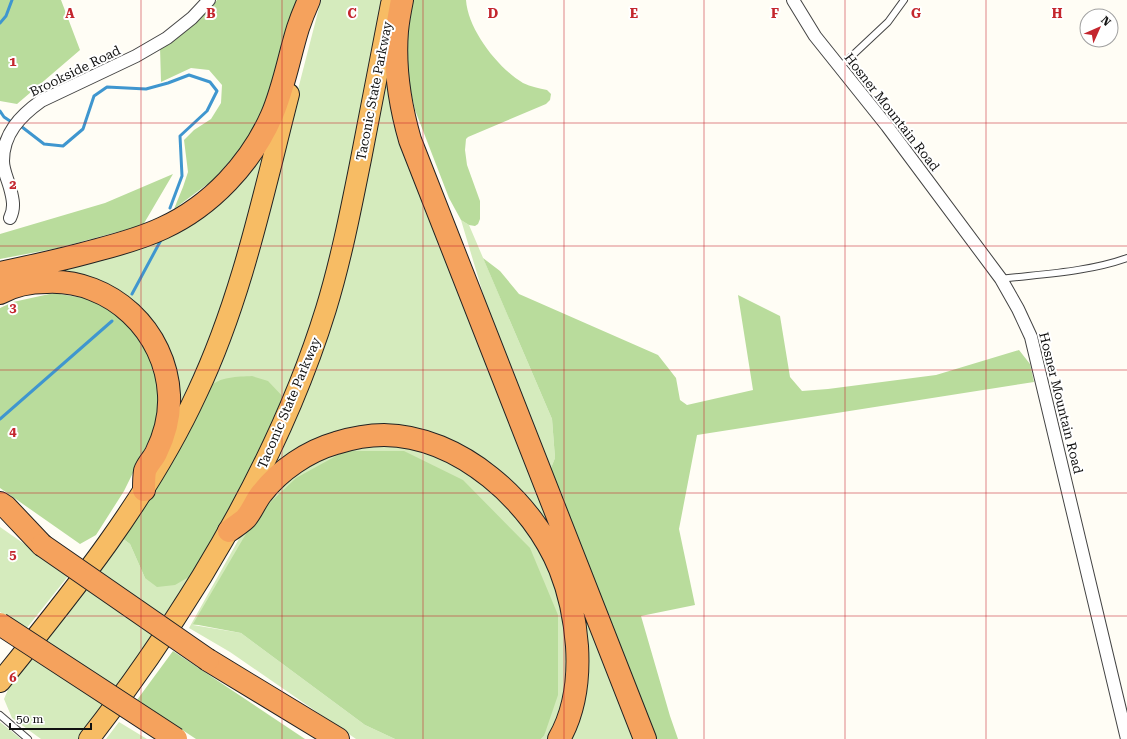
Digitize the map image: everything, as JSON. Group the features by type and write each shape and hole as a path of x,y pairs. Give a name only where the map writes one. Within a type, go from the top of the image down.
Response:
{"highway":[{"path":"0,273 80,255 145,236 186,215 215,193 240,166 254,148 266,127 281,89 298,27 309,0"},
{"path":"0,682 48,623 95,560 144,490 180,428 197,393 227,320 250,245 312,0"},
{"name":"Taconic State Parkway","path":"89,739 128,688 172,625 229,531 269,454 302,380 327,308 346,232 392,0"},
{"path":"402,0 397,30 397,71 401,101 410,140 645,739"},
{"path":"0,293 19,285 36,282 56,281 75,284 108,296 123,306 148,332 158,348 164,364 168,385 169,405 164,435 145,471 144,490"},
{"path":"229,531 246,518 263,491 284,471 308,456 340,442 367,436 385,435 402,437 439,447 475,466 506,491 521,506 536,526 560,568 568,591 574,615 577,637 577,677 575,696 564,730 559,739"},
{"path":"0,503 6,507 42,545"},
{"path":"0,516 324,739"},
{"path":"0,624 176,739"},
{"path":"208,660 338,739"}],"street":[{"name":"Brookside Road","path":"10,218 13,212 13,200 3,162 4,144 15,124 28,110 41,101 136,56 167,38 192,18 209,0"},
{"name":"Hosner Mountain Road","path":"793,0 815,36 839,68 887,126 1001,279 1018,309 1031,337 1127,739"}],"lane":[{"path":"839,68 888,22 904,0"},
{"path":"1001,279 1088,268 1127,258"},
{"path":"0,715 28,739"}],"green space":[{"path":"0,0 61,0 80,50 17,104 0,101"},
{"path":"217,0 299,0 257,130 213,180 174,209 188,172 184,140 194,130 211,119 221,103 222,85 209,70 191,68 161,82 160,47 177,36"},
{"path":"321,0 387,0 338,237 313,331 286,400 209,388 277,171"},
{"path":"413,0 466,0 472,24 478,35 504,68 523,83 547,90 551,94 550,100 546,104 466,139 465,150 467,165 480,201 480,219 478,224 475,226 469,225 461,220 449,198 415,110 409,82 406,47"},
{"path":"393,30 399,109 641,739 565,739 571,584 483,466 374,430 274,471 313,375"},
{"path":"266,142 241,261 173,430 136,306 0,276 137,244"},
{"path":"173,174 143,225 58,248 0,259 0,234 105,203"},
{"path":"461,220 469,225 552,419 555,458 549,473 493,327"},
{"path":"483,258 500,271 519,294 658,355 676,378 680,400 687,405 753,390 738,295 780,316 790,377 802,391 936,375 1019,350 1030,364 1034,382 697,435 679,529 695,605 641,616 678,739 654,739 566,506 549,473 555,458 552,419"},
{"path":"54,293 89,299 124,319 147,352 159,379 157,424 124,491 96,535 80,544 0,488 0,308 13,302"},
{"path":"252,376 268,381 286,400 264,449 194,574 175,585 157,587 145,578 130,544 122,538 209,388 213,384 223,379"},
{"path":"375,441 442,453 512,504 558,576 574,651 555,739 541,739 544,736 558,615 193,625 241,633 365,725 395,739 356,739 230,652 189,628 254,512 306,462"},
{"path":"345,451 404,451 463,480 530,548 558,615 558,695 544,736 541,739 395,739 365,725 241,633 193,624 257,515 296,478"},
{"path":"0,527 69,575 26,629 0,612"},
{"path":"122,538 130,544 145,578 194,574 122,682 78,739 41,739 12,718 4,699 10,685"},
{"path":"173,651 305,739 196,739 137,700"},
{"path":"0,722 21,739 0,739"},
{"path":"119,722 147,739 106,739"}],"waterway":[{"path":"0,23 6,16 12,0"},
{"path":"22,127 44,144 63,146 83,129 94,96 107,87 146,89 189,75 210,82 217,91 207,111 180,136 182,176 170,208"},
{"path":"0,111 4,117 10,121"},
{"path":"132,294 161,240"},
{"path":"0,419 112,321"}]}
